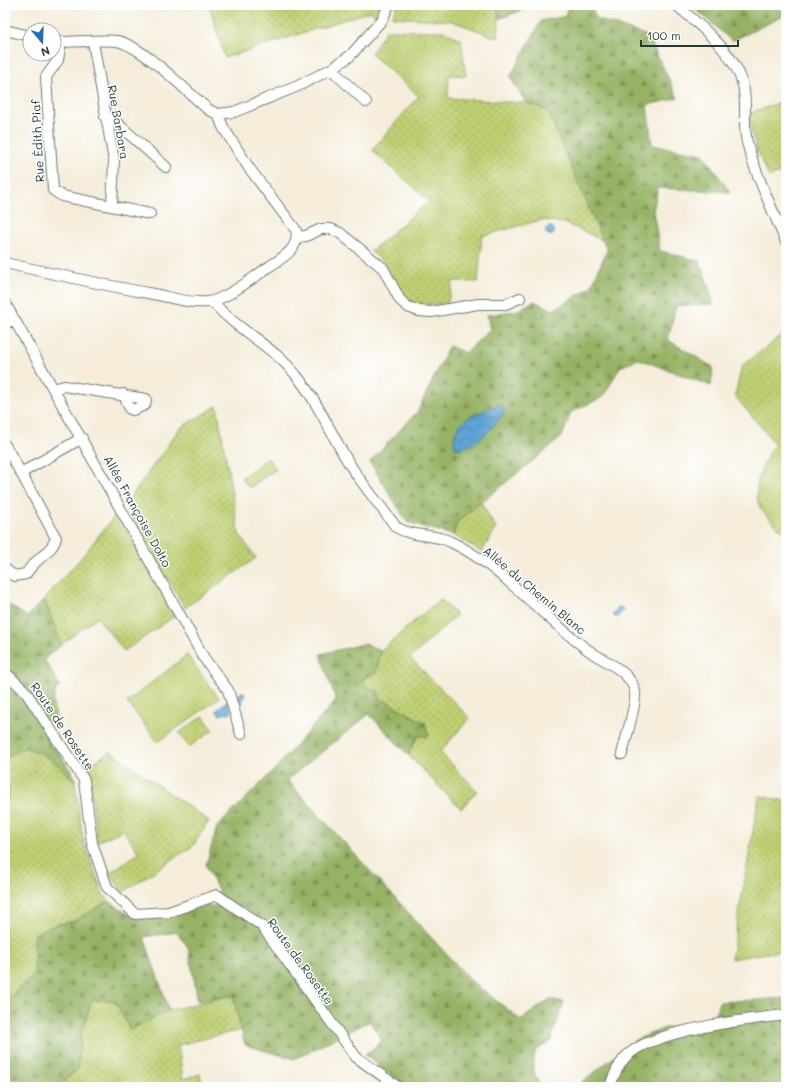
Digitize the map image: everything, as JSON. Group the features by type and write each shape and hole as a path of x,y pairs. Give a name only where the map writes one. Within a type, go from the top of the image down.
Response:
{"street":[{"path":"62,42 115,40 129,44 209,110 218,114 234,112 298,86 331,69 354,51 382,20 389,5"},
{"path":"676,5 708,32 739,73 745,94 744,128 748,146 786,242"},
{"path":"5,30 22,34"},
{"name":"Rue Barbara","path":"93,42 114,167 112,206"},
{"name":"Rue Édith Piaf","path":"57,62 46,77 53,190 62,196 150,214"},
{"path":"331,69 366,102"},
{"path":"5,263 186,300 212,301 227,294 285,256 294,247 298,237 293,225 264,189 233,145 218,114"},
{"path":"105,117 117,123 166,167"},
{"path":"298,237 306,236 321,229 340,233 383,268 400,300 408,307 419,311 431,312 478,304 506,304 520,298"},
{"name":"Allée du Chemin Blanc","path":"212,301 223,313 264,344 296,374 309,392 354,471 396,527 415,535 451,541 467,551 505,579 568,636 628,678 636,693 622,754"},
{"name":"Allée Françoise Dolto","path":"5,303 204,658 228,690 231,704 237,715 241,734"},
{"path":"5,324 14,319"},
{"path":"54,389 64,386 123,394"},
{"path":"21,473 82,438"},
{"path":"5,445 56,538 55,545 29,568 26,574 19,577 14,576 5,569"},
{"name":"Route de Rosette","path":"5,672 25,691 84,780 92,843 107,887 135,914 169,912 217,895 262,926 356,1057 398,1087"},
{"path":"610,1087 613,1076 630,1054 667,1036 737,1021 786,1015"}],"green space":[{"path":"209,5 381,5 376,17 371,11 225,58"},
{"path":"397,5 496,5 499,19 498,38 452,21 392,17"},
{"path":"496,5 535,5 499,19"},
{"path":"568,5 590,5 597,19 648,36 678,98 647,105 652,145 703,154 730,192 658,188 653,211 660,251 700,261 714,304 676,306 668,340 713,367 711,386 639,359 620,367 603,397 571,412 562,437 457,522 453,535 407,522 370,462 418,411 449,346 465,353 490,330 487,315 518,310 534,301 553,310 591,287 607,250 547,110 526,103 510,77 541,21 566,16"},
{"path":"691,5 786,5 786,15 732,41"},
{"path":"386,30 443,31 461,39 466,76 449,75 448,98 526,103 547,109 604,241 565,223 541,220 482,236 478,282 453,281 448,302 442,304 424,304 415,302 404,296 386,265 371,251 429,201 373,151 377,144 419,96 371,54"},
{"path":"786,100 786,171 769,177 753,138 750,113"},
{"path":"786,332 786,535 763,511 758,502 757,494 757,487 761,472 767,457 775,444 735,396 742,366"},
{"path":"217,406 239,534 256,558 185,608 125,505 180,428"},
{"path":"268,458 276,469 249,488 241,478"},
{"path":"481,502 496,528 482,552 453,535 457,522"},
{"path":"117,513 175,616 124,651 97,617 61,645 44,599 80,559"},
{"path":"44,599 61,645 44,659 60,686 56,689 53,703 56,717 41,726 75,777 75,782 52,760 39,752 23,748 5,759 5,602 27,617"},
{"path":"440,599 457,615 410,658 470,718 440,752 477,791 461,809 408,755 425,723 380,698 378,692 367,687 362,679 376,673 381,650"},
{"path":"364,644 381,650 376,673 362,679 367,687 378,692 380,698 425,723 429,736 417,736 408,755 369,714 287,780 470,980 521,1020 550,999 564,1002 550,1042 535,1051 533,1071 541,1087 407,1087 365,1055 382,1041 370,1021 294,1059 245,1045 233,995 198,1001 188,947 177,932 144,937 169,1010 130,1030 115,1001 92,1000 81,1034 78,1068 58,1087 5,1087 5,1001 34,975 34,934 54,925 74,921 109,901 128,914 139,918 185,912 205,906 222,906 219,892 206,865 217,827 276,768 336,700 320,654"},
{"path":"187,655 219,698 158,742 127,702"},
{"path":"203,716 213,730 189,747 179,733"},
{"path":"23,748 36,750 55,762 75,782 83,840 103,894 109,901 74,921 54,925 34,953 34,975 5,1001 5,759"},
{"path":"110,751 209,821 193,846 123,892 109,873 139,853 123,830 97,842 90,781 84,769"},
{"path":"5,782 9,787 8,801 5,802"},
{"path":"759,796 786,801 786,950 731,959"},
{"path":"233,995 241,1030 178,1045 183,1079 200,1074 203,1087 58,1087 78,1068 81,1034 92,1000 115,1000 130,1030 169,1010"},
{"path":"786,998 786,1087 576,1087 635,1040 665,1028 713,1022 719,1002"}],"water":[{"path":"548,227 552,227 554,231 552,235 548,235 546,233 546,229"},
{"path":"502,404 504,413 483,437 463,448 455,449 454,439 461,424 475,414"},
{"path":"619,606 624,610 617,618 612,615"},
{"path":"243,691 245,694 242,704 237,708 233,699"},
{"path":"227,700 232,712 220,715 216,711"}]}
